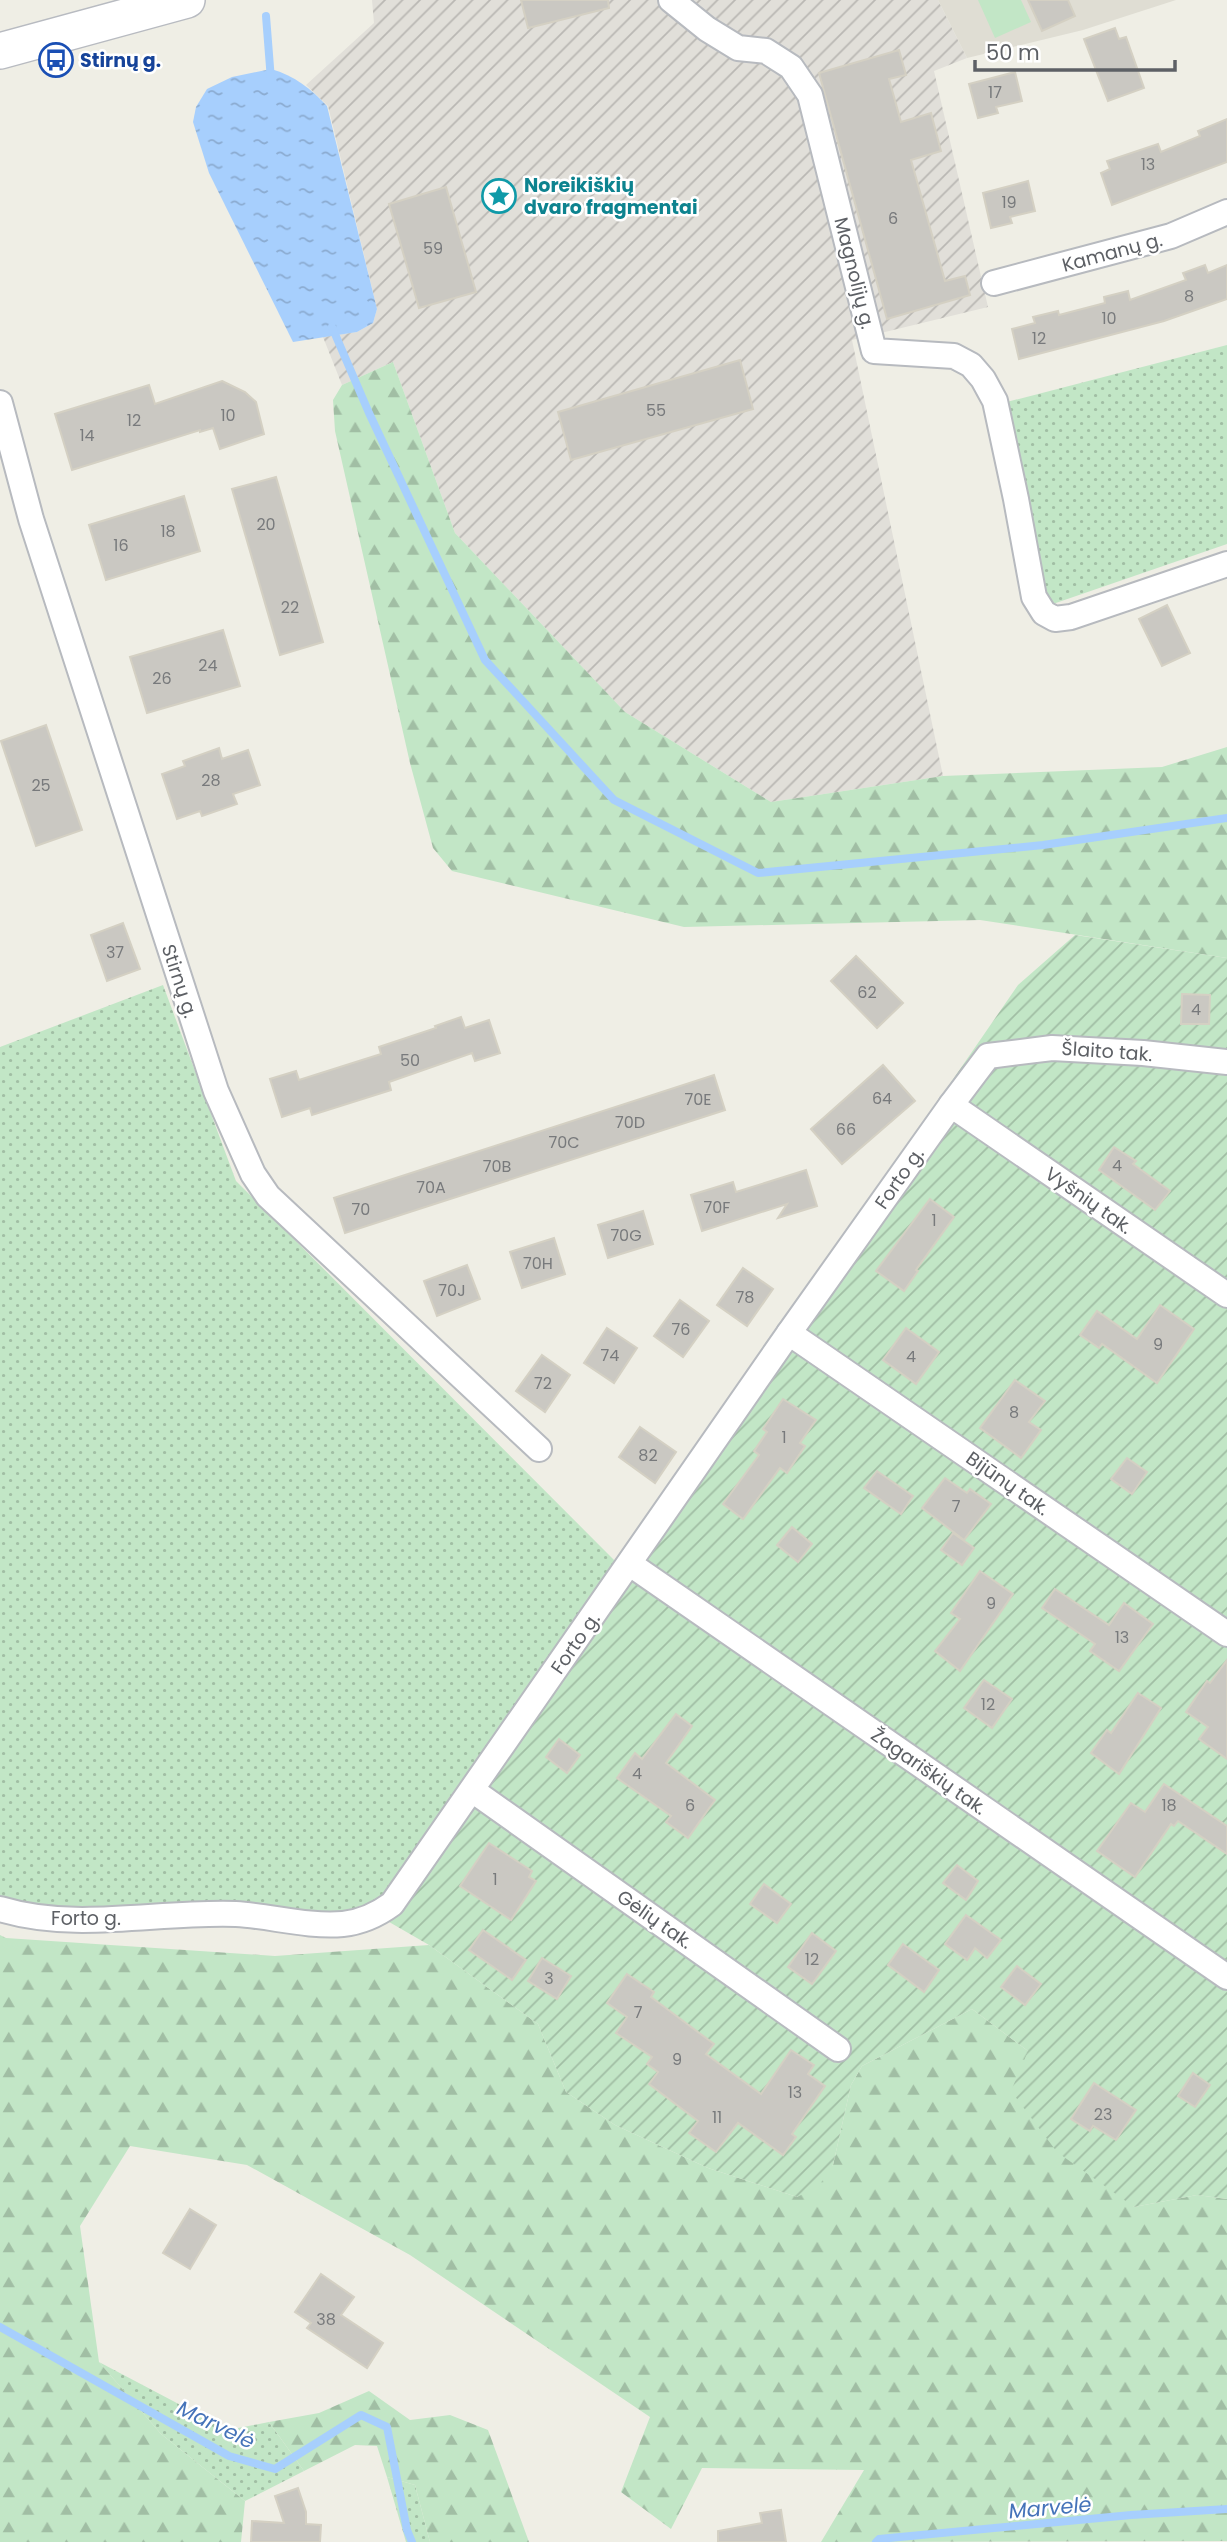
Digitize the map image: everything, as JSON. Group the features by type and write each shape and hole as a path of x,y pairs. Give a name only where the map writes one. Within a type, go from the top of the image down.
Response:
{"main road":[{"path":"0,51 171,2"}],"street":[{"name":"Magnolijų g.","path":"671,0 707,29 738,48 766,51 791,67 810,95 874,351 954,356 971,365 983,379 995,401 1034,597 1044,613 1055,619 1071,617 1227,564"},
{"name":"Kamanų g.","path":"994,283 1171,236 1227,212"},
{"name":"Stirnų g.","path":"0,403 35,532 207,1065 253,1174 268,1196 540,1449"},
{"name":"Šlaito tak.","path":"988,1056 1052,1048 1143,1053 1227,1062"},
{"name":"Forto g.","path":"0,1909 57,1919 236,1914 342,1924 377,1915 392,1904 789,1332 988,1056"},
{"name":"Vyšnių tak.","path":"951,1105 1227,1295"},
{"name":"Bijūnų tak.","path":"789,1332 1227,1634"},
{"name":"Žagariškių tak.","path":"630,1564 1227,1977"},
{"name":"Gėlių tak.","path":"472,1790 838,2049"}],"shaded area":[{"path":"372,0 938,0 967,58 934,71 988,307 852,340 943,776 771,802 625,712 455,533 393,362 342,385 323,337 357,332 373,323 377,309 328,106 306,85 374,23"},
{"path":"938,0 1176,0 1083,30 967,58"}],"green space":[{"path":"978,0 1021,0 1031,22 995,38"},
{"path":"1227,345 1227,544 1050,605 1042,591 1003,403"},
{"path":"393,362 455,533 625,712 771,802 943,776 1162,767 1227,747 1227,958 980,920 684,927 452,871 433,848 410,763 335,431 333,400 342,385"},
{"path":"1075,935 1227,958 1227,2199 1197,2195 1134,2207 1057,2152 1011,2091 1028,2051 972,2009 862,2066 851,2085 833,2165 818,2187 797,2197 708,2168 615,2125 566,2092 538,2024 429,1945 377,1915 1018,985"},
{"path":"163,985 236,1181 619,1565 377,1915 0,1909 0,1047"},
{"path":"0,1935 6,1938 275,1956 429,1945 538,2024 566,2092 615,2125 708,2168 797,2197 833,2165 851,2085 862,2066 972,2009 1028,2051 1134,2207 1197,2195 1227,2199 1227,2541 821,2542 864,2470 702,2468 671,2529 621,2492 650,2417 410,2255 247,2165 130,2146 80,2226 99,2362 161,2434 245,2501 241,2542 0,2542"},
{"path":"99,2362 228,2430 269,2422 304,2471 245,2501 161,2434"},
{"path":"369,2391 410,2420 450,2415 488,2430 529,2542 430,2542 415,2485 387,2477 377,2446 355,2445 304,2471 269,2422 319,2413"},
{"path":"387,2477 415,2485 430,2542 406,2542"}],"water":[{"path":"271,69 302,83 327,106 377,309 373,323 357,332 293,342 209,173 193,122 196,107 207,89 232,77"}],"building":[{"path":"521,0 608,0 609,8 528,28"},
{"path":"1028,0 1068,0 1075,16 1042,31"},
{"path":"1115,28 1119,39 1126,37 1144,88 1108,101 1084,39"},
{"path":"899,50 906,75 889,79 901,122 931,113 941,151 911,160 945,281 965,276 970,295 887,319 819,73"},
{"path":"1015,72 1022,101 996,107 998,113 978,118 969,84"},
{"path":"1227,119 1227,162 1112,205 1101,173 1110,169 1107,161 1158,144 1161,152 1200,136 1198,131"},
{"path":"1028,181 1035,211 1010,217 1012,223 991,228 983,193"},
{"path":"446,187 476,292 419,308 389,204"},
{"path":"1205,265 1208,273 1227,265 1227,299 1164,321 1019,359 1012,329 1035,323 1033,317 1058,311 1059,315 1105,303 1104,297 1128,291 1130,300 1186,280 1183,273"},
{"path":"740,360 753,409 571,460 558,412"},
{"path":"222,381 245,392 256,402 264,434 220,449 213,428 200,430 72,470 55,414 149,385 155,404"},
{"path":"276,477 323,642 280,655 232,489"},
{"path":"184,496 200,551 106,580 89,525"},
{"path":"1167,605 1190,653 1162,666 1139,619"},
{"path":"223,630 240,686 147,713 130,657"},
{"path":"46,725 82,830 36,846 1,741"},
{"path":"219,748 222,759 248,750 260,785 233,794 237,804 202,816 200,811 177,819 162,774 185,766 183,761"},
{"path":"123,923 140,969 107,981 91,935"},
{"path":"856,956 903,1003 877,1028 831,981"},
{"path":"1182,994 1210,995 1209,1024 1181,1024"},
{"path":"461,1017 465,1028 489,1020 500,1053 475,1061 472,1053 389,1082 391,1090 312,1115 310,1108 282,1117 270,1079 296,1071 299,1080 381,1054 379,1047"},
{"path":"883,1065 915,1101 842,1164 811,1129"},
{"path":"714,1075 725,1110 345,1233 334,1198"},
{"path":"1114,1147 1136,1161 1133,1164 1170,1191 1155,1210 1099,1170"},
{"path":"806,1170 817,1206 778,1218 787,1204 702,1231 691,1195 733,1182 736,1192"},
{"path":"930,1199 954,1217 904,1291 876,1271"},
{"path":"643,1211 653,1244 608,1258 598,1225"},
{"path":"554,1238 565,1274 522,1288 510,1252"},
{"path":"467,1265 480,1299 437,1316 424,1281"},
{"path":"743,1268 773,1289 747,1326 717,1305"},
{"path":"680,1300 709,1321 683,1357 654,1336"},
{"path":"1160,1305 1194,1329 1157,1383 1102,1344 1099,1348 1080,1335 1097,1311 1137,1339"},
{"path":"607,1328 637,1348 614,1383 584,1363"},
{"path":"906,1328 939,1352 916,1384 883,1360"},
{"path":"542,1355 570,1375 545,1412 516,1391"},
{"path":"1015,1380 1045,1401 1029,1422 1041,1430 1021,1458 980,1428"},
{"path":"783,1399 816,1420 800,1443 805,1446 787,1473 780,1468 743,1519 723,1504 759,1455 754,1451 767,1432 763,1429"},
{"path":"640,1427 676,1452 655,1483 619,1457"},
{"path":"1127,1458 1147,1472 1132,1494 1111,1479"},
{"path":"877,1471 913,1496 901,1514 864,1488"},
{"path":"945,1478 967,1493 970,1489 991,1504 964,1540 922,1508"},
{"path":"792,1527 812,1544 798,1562 777,1545"},
{"path":"953,1533 974,1548 962,1565 941,1550"},
{"path":"980,1571 1013,1594 960,1671 935,1651 960,1619 951,1613"},
{"path":"1055,1589 1109,1625 1124,1603 1153,1624 1119,1671 1090,1651 1095,1644 1042,1608"},
{"path":"1227,1660 1227,1759 1199,1739 1208,1727 1186,1712 1207,1681 1210,1683"},
{"path":"984,1680 1012,1699 992,1728 964,1708"},
{"path":"1138,1693 1161,1708 1119,1774 1091,1753 1107,1730 1111,1733"},
{"path":"676,1714 692,1726 666,1763 715,1800 688,1838 666,1822 671,1816 617,1778 635,1753 642,1759"},
{"path":"559,1739 580,1755 567,1773 546,1757"},
{"path":"1164,1784 1227,1826 1227,1854 1178,1821 1174,1826 1171,1824 1135,1877 1097,1851 1131,1803 1145,1812"},
{"path":"489,1843 532,1871 529,1877 536,1881 511,1920 460,1886"},
{"path":"957,1865 978,1881 966,1900 943,1883"},
{"path":"764,1884 791,1904 777,1923 750,1904"},
{"path":"966,1915 1001,1940 987,1958 975,1948 967,1960 945,1944"},
{"path":"483,1930 526,1960 512,1980 469,1950"},
{"path":"812,1933 836,1951 812,1984 788,1967"},
{"path":"903,1944 939,1970 924,1992 888,1965"},
{"path":"542,1958 571,1976 557,1999 528,1981"},
{"path":"1017,1966 1041,1984 1025,2005 1001,1987"},
{"path":"627,1974 654,1992 651,1997 714,2044 706,2054 761,2094 791,2050 814,2065 808,2074 825,2086 792,2134 796,2137 783,2155 738,2123 716,2152 689,2133 698,2121 649,2084 658,2072 647,2064 652,2057 616,2033 627,2017 607,2003"},
{"path":"1193,2073 1210,2085 1195,2107 1178,2096"},
{"path":"1094,2083 1136,2110 1116,2140 1093,2126 1090,2131 1071,2119"},
{"path":"190,2209 216,2225 190,2269 163,2253"},
{"path":"321,2274 354,2297 341,2315 383,2343 367,2368 307,2328 311,2323 295,2312"},
{"path":"298,2488 306,2512 306,2524 321,2525 320,2542 251,2542 252,2521 284,2523 275,2496"},
{"path":"781,2510 786,2542 718,2542 718,2531 762,2523 760,2513"}],"waterway":[{"path":"266,16 271,80"},
{"path":"332,327 369,413 485,660 614,800 758,873 1043,845 1227,818"},
{"name":"Marvelė","path":"0,2327 229,2456 275,2469 361,2415 387,2427 407,2530 412,2542"},
{"name":"Marvelė","path":"876,2542 879,2539 1131,2515 1227,2509"}],"place":[{"name":"Stirnų g.","path":"56,60"},
{"name":"Noreikiškių dvaro fragmentai","path":"499,196"}]}
